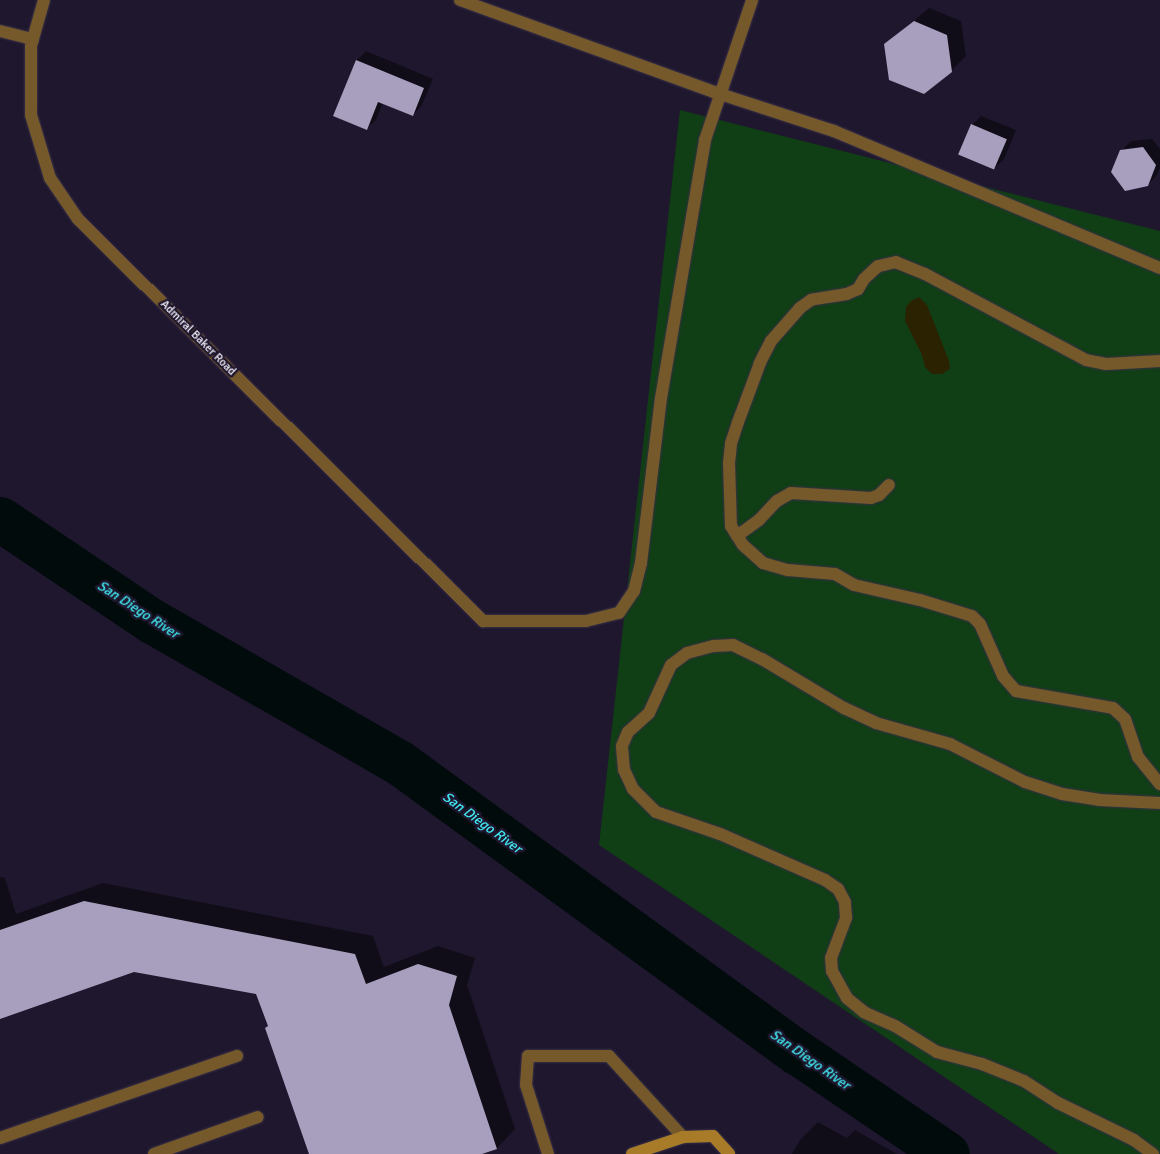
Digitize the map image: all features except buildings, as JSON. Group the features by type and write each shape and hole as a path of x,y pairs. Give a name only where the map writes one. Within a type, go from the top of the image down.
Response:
{"street":[{"name":"Admiral Baker Road","path":"44,0 31,46 30,115 50,178 78,219 483,621 586,621 619,613 634,591 641,563 662,398 705,140 720,94"},
{"path":"460,0 720,94 834,131 1160,268"},
{"path":"720,94 752,0"},
{"path":"0,31 33,39"},
{"path":"1160,361 1106,364 1086,360 925,274 896,262 878,266 864,279 858,289 847,294 810,300 800,308 771,341 731,444 729,463 731,526 755,557 768,565 788,570 836,574 854,585 920,600 972,616 980,624 1003,676 1016,691 1113,708 1125,720 1138,757 1160,784"},
{"path":"737,536 759,520 777,501 790,493 871,498 879,495 889,485"},
{"path":"1153,1154 1134,1140 1058,1103 1024,1081 982,1064 937,1052 895,1026 864,1012 847,998 832,971 831,958 846,918 845,902 838,889 825,880 720,834 656,812 633,789 624,770 622,746 628,732 649,713 671,665 687,653 714,646 733,645 762,659 844,708 876,722 950,744 1025,782 1062,794 1099,800 1160,803"},
{"path":"0,1138 236,1056"},
{"path":"548,1154 526,1085 528,1056 609,1056 683,1136"},
{"path":"154,1154 258,1117"},
{"path":"632,1154 683,1136 714,1136 729,1154"}],"green space":[{"path":"680,110 1160,231 1160,1154 1059,1154 599,845"}],"sand":[{"path":"919,297 927,305 949,361 950,369 942,374 932,374 925,367 922,355 905,321 906,307 911,301"}],"waterway":[{"name":"San Diego River","path":"0,519 152,621 400,763 797,1052 947,1154"}]}
